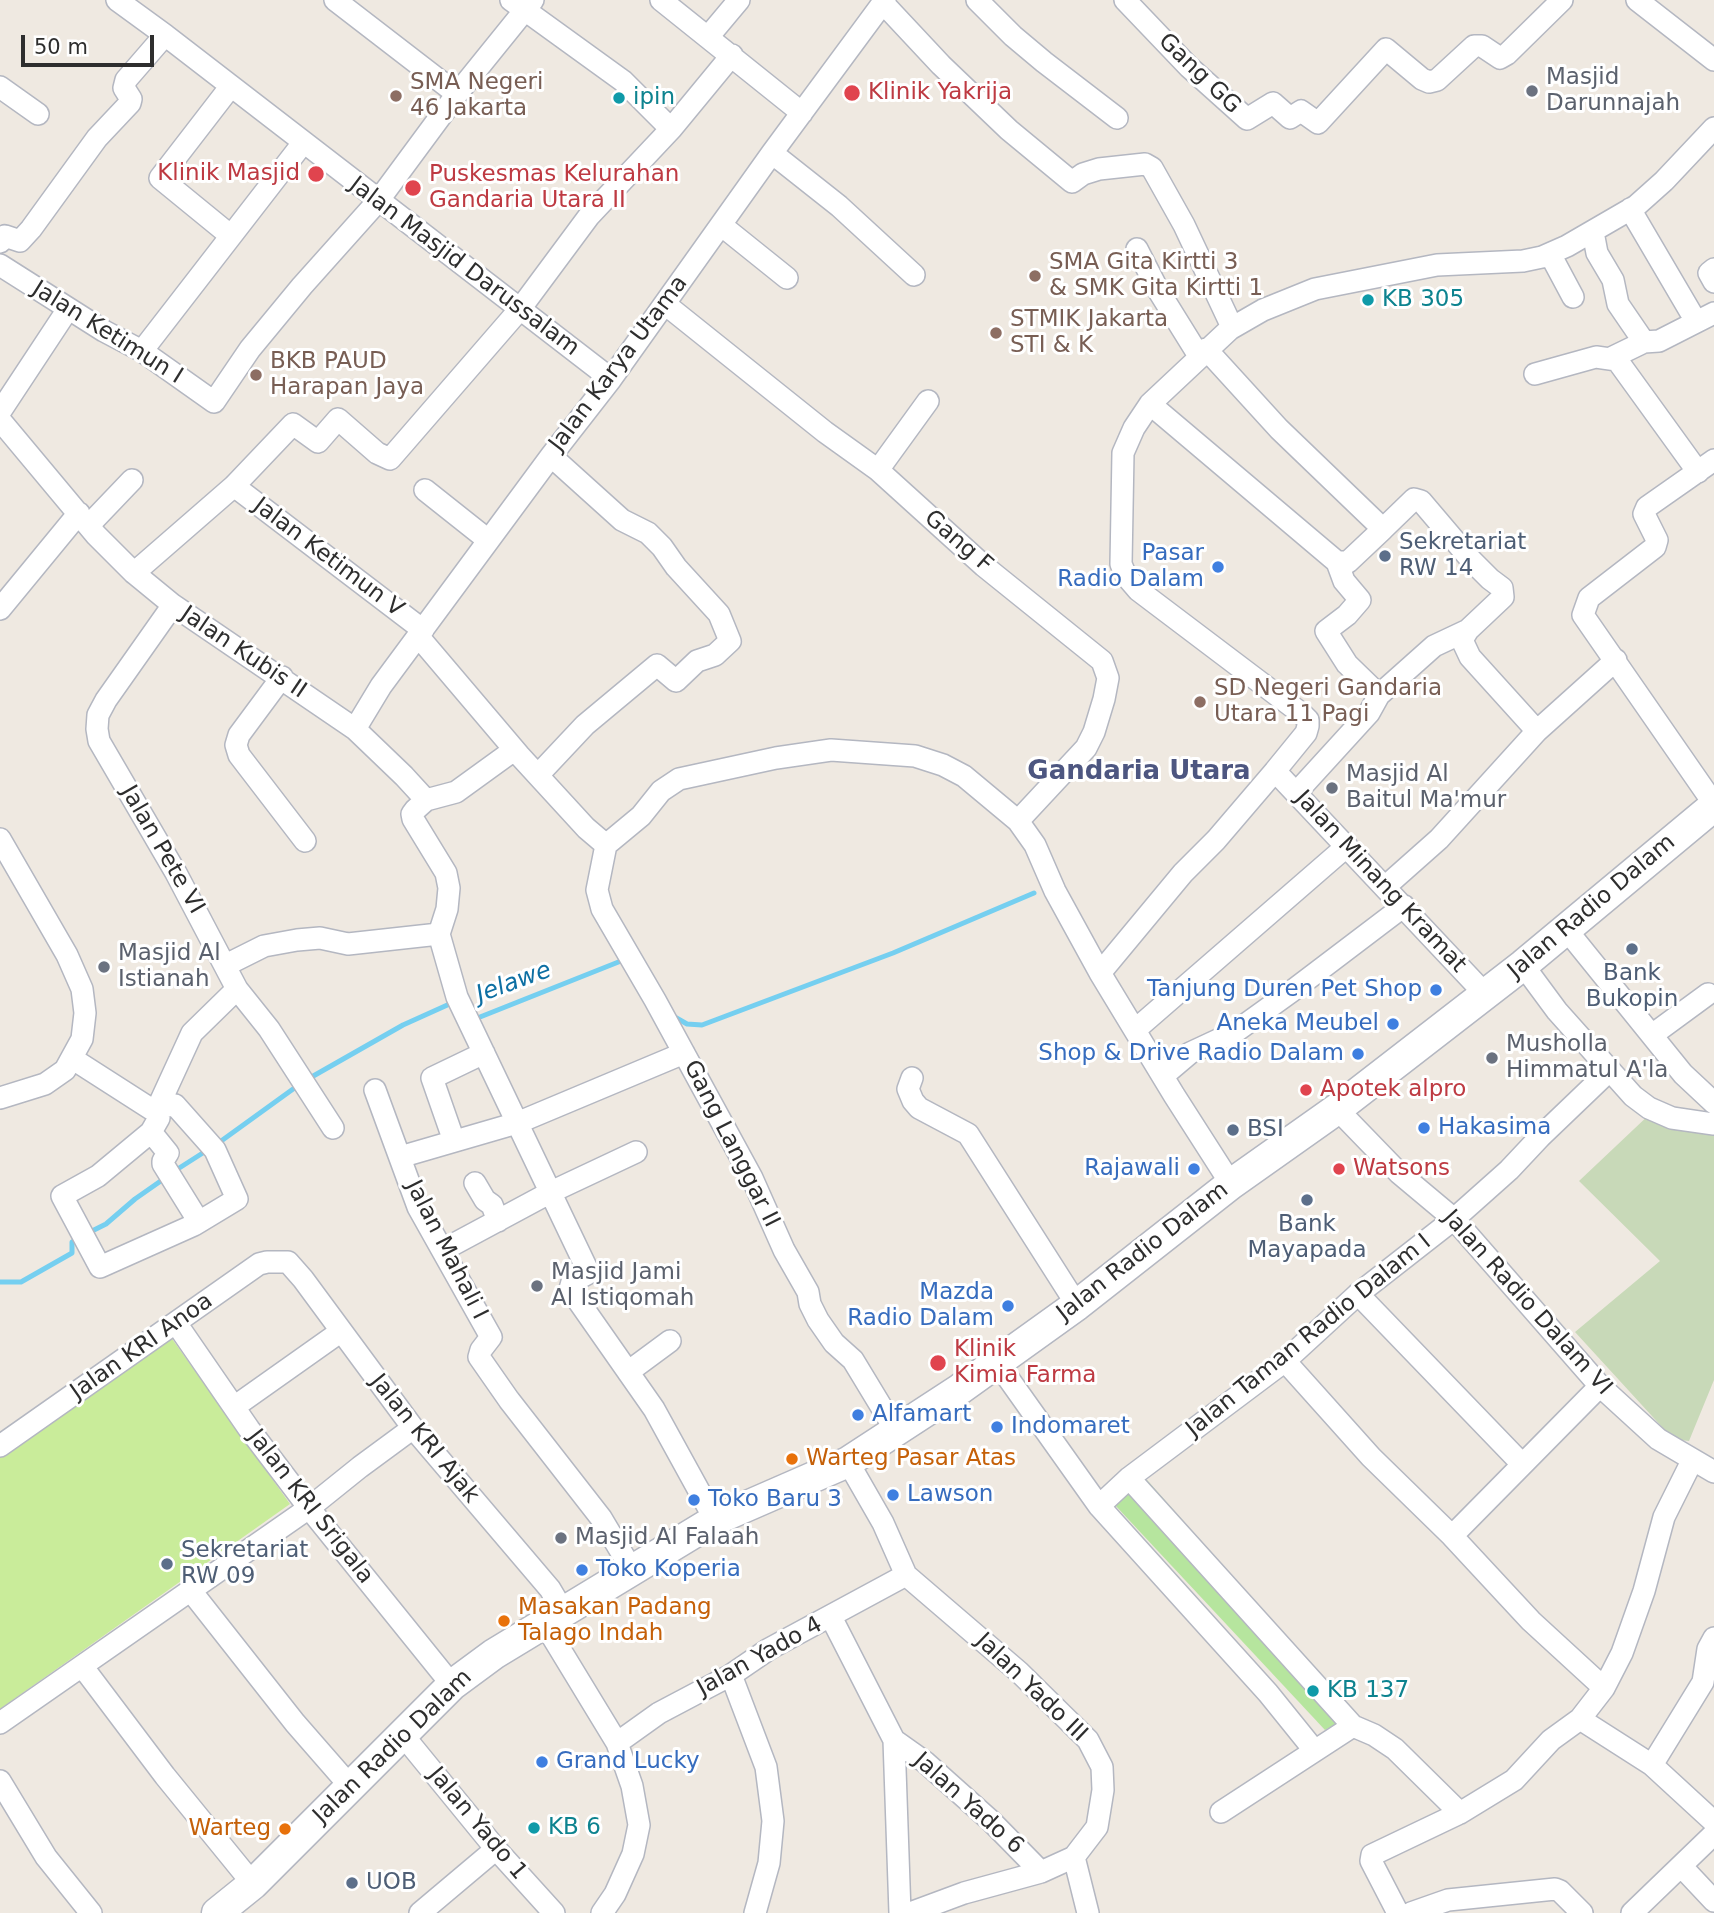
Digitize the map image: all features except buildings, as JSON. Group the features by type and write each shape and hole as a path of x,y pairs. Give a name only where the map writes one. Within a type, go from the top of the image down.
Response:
{"main road":[{"name":"Jalan Radio Dalam","path":"239,1902 452,1685 494,1654 715,1520 848,1461 897,1431 996,1362 1077,1305 1231,1184 1338,1109 1523,965 1714,805"}],"street":[{"name":"Jalan Masjid Darussalam","path":"117,0 611,379"},
{"path":"335,0 457,94"},
{"path":"661,0 802,113"},
{"path":"708,37 739,0"},
{"path":"977,0 1034,53 1117,118"},
{"name":"Gang GG","path":"1125,0 1189,67 1247,119 1273,103 1290,118 1301,111 1318,122 1386,49 1422,79 1429,82 1437,80 1474,46 1482,46 1500,58 1507,54 1562,0"},
{"path":"884,2 941,65 1009,130 1074,181 1083,174 1098,169 1145,164 1152,168 1184,225 1232,327"},
{"name":"Jalan Karya Utama","path":"355,729 381,686 611,379 772,153 884,2"},
{"path":"378,201 523,3 623,81 671,129"},
{"path":"1648,3 1714,60"},
{"path":"0,242 5,236 20,241 31,229 97,138 130,103 131,99 124,88 125,80 165,35"},
{"path":"134,573 234,486 293,424 318,442 338,419 377,453 390,459 520,310 589,216 671,129 732,55"},
{"path":"231,86 160,178 231,236"},
{"path":"0,87 38,114"},
{"path":"1101,973 1183,873 1216,840 1307,733 1308,720 1138,590 1126,576 1121,564 1123,453 1134,428 1150,404 1232,327 1262,310 1315,289 1340,283 1437,265 1523,261 1550,254 1630,209 1711,138"},
{"path":"142,351 303,144"},
{"path":"772,153 839,206 914,275"},
{"name":"Jalan Ketimun I","path":"0,265 68,309 142,351 214,402 250,349 378,201"},
{"path":"1630,209 1694,318 1706,317"},
{"path":"721,225 786,278"},
{"path":"1593,232 1597,253 1613,280 1618,303 1644,342"},
{"path":"1137,249 1158,290 1203,352 1383,530"},
{"path":"1550,254 1573,297"},
{"path":"1714,269 1709,273 1714,282"},
{"name":"Gang F","path":"665,304 825,432 878,470 984,566 1102,661 1108,678 1094,732 1086,748 1018,821"},
{"path":"0,412 68,309"},
{"path":"1611,358 1644,342 1659,341 1706,317"},
{"path":"1535,374 1596,357 1611,358 1622,365 1706,466 1647,507 1644,514 1657,540 1655,547 1589,598 1583,615 1714,805"},
{"path":"878,470 928,401"},
{"path":"1150,404 1337,562 1344,581 1360,600 1347,615 1326,631 1347,664 1379,695"},
{"name":"Jalan Kubis II","path":"0,420 113,554 134,573 173,605 355,729 426,800"},
{"path":"538,775 585,725 656,665 676,681 697,661 715,655 730,640 719,614 676,567 663,547 648,533 622,520 551,456"},
{"path":"0,609 84,519 132,480"},
{"name":"Jalan Ketimun V","path":"234,486 420,633"},
{"path":"425,491 488,540"},
{"path":"1337,562 1348,562 1414,499 1421,501 1472,561 1502,588 1503,597 1468,630 1462,640 1470,657 1537,731"},
{"name":"Jalan Pete VI","path":"173,605 106,699 98,715 99,741 176,873 237,989 269,1029 333,1128"},
{"path":"1296,793 1369,713 1379,695 1434,646 1468,630"},
{"path":"420,633 516,752 586,828 606,845 641,816 661,791 679,779 776,758 831,750 915,756 943,765 964,776 1018,821 1035,845 1055,891 1101,973 1231,1184"},
{"path":"1386,886 1457,821 1537,731 1616,660"},
{"path":"282,677 239,735 236,745 239,755 305,841"},
{"path":"516,752 456,792 426,800 412,814 446,873 449,888 447,909 439,933 460,1002 588,1271 572,1282 570,1289 653,1409 715,1520"},
{"name":"Jalan Minang Kramat","path":"1275,771 1485,994"},
{"path":"0,838 67,955 82,989 85,1013 82,1039 65,1070 46,1084 0,1098"},
{"name":"Gang Langgar II","path":"606,845 597,890 602,909 752,1178 784,1250 808,1292 810,1304 818,1320 834,1343 853,1360 897,1431"},
{"path":"1135,1030 1347,846"},
{"path":"1164,1076 1190,1053 1235,1032 1404,906"},
{"path":"1565,928 1683,1074 1714,1103"},
{"path":"226,965 264,946 298,940 320,938 348,944 439,933"},
{"path":"1523,965 1557,1011 1633,1096 1649,1108 1672,1118 1714,1124"},
{"path":"73,1059 151,1110 158,1107 175,1105 213,1147 238,1197 199,1222 100,1266 62,1196 98,1177 151,1132 159,1118 158,1107 192,1033 237,989"},
{"path":"1652,1035 1708,994"},
{"path":"400,1157 517,1123 684,1053"},
{"path":"454,1141 432,1078 484,1054"},
{"name":"Jalan Taman Radio Dalam I","path":"1099,1506 1129,1478 1285,1361 1359,1294 1454,1219 1509,1170 1610,1070"},
{"path":"912,1078 908,1089 919,1108 968,1133 1077,1305"},
{"name":"Jalan Mahali I","path":"375,1090 418,1207 491,1337 479,1357 601,1518 632,1570"},
{"name":"Jalan Radio Dalam VI","path":"1338,1109 1399,1173 1454,1219 1600,1386 1658,1440 1714,1472"},
{"path":"151,1132 168,1153 163,1161 199,1222"},
{"path":"443,1250 551,1192 636,1152"},
{"path":"475,1182 485,1200 492,1205 498,1221"},
{"name":"Jalan KRI Anoa","path":"0,1446 259,1264 288,1262"},
{"name":"Jalan KRI Ajak","path":"288,1262 413,1428 550,1589 554,1617 617,1743 632,1786 639,1825 633,1854 615,1894 601,1913"},
{"path":"1359,1294 1521,1463"},
{"name":"Jalan KRI Srigala","path":"176,1323 309,1508 452,1685"},
{"path":"234,1407 340,1332"},
{"path":"628,1372 670,1341"},
{"path":"1285,1361 1371,1457 1452,1536 1531,1621 1604,1688"},
{"path":"996,1362 1099,1506 1268,1692 1314,1751"},
{"path":"1452,1536 1521,1463 1600,1386"},
{"path":"0,1723 309,1508 413,1428"},
{"name":"Jalan Yado III","path":"848,1461 883,1523 906,1575 1019,1672 1088,1740 1102,1766 1104,1790 1097,1827 1074,1857 1041,1871 964,1893 918,1911"},
{"path":"1398,1913 1370,1858 1460,1813 1514,1780 1551,1740 1580,1719 1604,1688 1622,1653 1644,1591 1664,1517 1692,1461"},
{"path":"1129,1478 1353,1726 1374,1735 1395,1749 1460,1813"},
{"name":"Jalan Yado 4","path":"617,1743 659,1713 731,1675 769,1649 906,1575"},
{"path":"191,1591 295,1723 350,1786"},
{"name":"Jalan Yado 6","path":"831,1617 894,1740 900,1913"},
{"path":"1652,1765 1709,1685 1708,1649 1714,1638"},
{"path":"82,1666 165,1776 239,1902"},
{"path":"731,1675 766,1767 773,1821 769,1863 755,1913"},
{"path":"1580,1719 1652,1765 1714,1822"},
{"path":"1220,1811 1353,1726"},
{"name":"Jalan Yado 1","path":"402,1734 496,1849 554,1913"},
{"name":"Jalan Yado 6","path":"894,1740 925,1762 1041,1871"},
{"path":"0,1781 46,1857 91,1913"},
{"path":"1632,1913 1714,1834"},
{"path":"420,1913 496,1849"},
{"path":"1074,1857 1088,1913"},
{"path":"1682,1867 1714,1901"},
{"path":"1411,1913 1448,1900 1555,1889 1582,1913"}],"green space":[{"path":"1652,1112 1714,1119 1714,1380 1689,1441 1673,1439 1575,1332 1660,1261 1579,1181"},
{"path":"170,1336 290,1504 0,1709 0,1457"},
{"path":"1131,1480 1147,1480 1352,1711 1340,1722 1325,1730 1114,1504"}],"waterway":[{"name":"Jelawe","path":"673,1016 687,1024 702,1025 893,953 1034,893"},
{"name":"Jelawe","path":"474,1017 475,1019 626,959"},
{"name":"Jelawe","path":"308,1079 403,1025 454,1002"},
{"name":"Jelawe","path":"217,1144 300,1084"},
{"name":"Jelawe","path":"173,1172 209,1149"},
{"name":"Jelawe","path":"88,1233 106,1224 165,1178"},
{"name":"Jelawe","path":"0,1282 21,1282 72,1253 72,1242 80,1238"}],"place":[{"name":"Masjid Darunnajah","path":"1532,91"},
{"name":"Klinik Yakrija","path":"852,93"},
{"name":"SMA Negeri 46 Jakarta","path":"396,96"},
{"name":"ipin","path":"619,98"},
{"name":"Klinik Masjid","path":"316,174"},
{"name":"Puskesmas Kelurahan Gandaria Utara II","path":"413,188"},
{"name":"SMA Gita Kirtti 3 & SMK Gita Kirtti 1","path":"1035,276"},
{"name":"KB 305","path":"1368,300"},
{"name":"STMIK Jakarta STI & K","path":"996,333"},
{"name":"BKB PAUD Harapan Jaya","path":"256,375"},
{"name":"Sekretariat RW 14","path":"1385,556"},
{"name":"Pasar Radio Dalam","path":"1218,567"},
{"name":"SD Negeri Gandaria Utara 11 Pagi","path":"1200,702"},
{"name":"Masjid Al Baitul Ma'mur","path":"1332,788"},
{"name":"Bank Bukopin","path":"1632,949"},
{"name":"Masjid Al Istianah","path":"104,967"},
{"name":"Tanjung Duren Pet Shop","path":"1436,990"},
{"name":"Aneka Meubel","path":"1393,1024"},
{"name":"Shop & Drive Radio Dalam","path":"1358,1054"},
{"name":"Musholla Himmatul A'la","path":"1492,1058"},
{"name":"Apotek alpro","path":"1306,1090"},
{"name":"Hakasima","path":"1424,1128"},
{"name":"BSI","path":"1233,1130"},
{"name":"Rajawali","path":"1194,1169"},
{"name":"Watsons","path":"1339,1169"},
{"name":"Bank Mayapada","path":"1307,1200"},
{"name":"Masjid Jami Al Istiqomah","path":"537,1286"},
{"name":"Mazda Radio Dalam","path":"1008,1306"},
{"name":"Klinik Kimia Farma","path":"938,1363"},
{"name":"Alfamart","path":"858,1415"},
{"name":"Indomaret","path":"997,1427"},
{"name":"Warteg Pasar Atas","path":"792,1459"},
{"name":"Lawson","path":"893,1495"},
{"name":"Toko Baru 3","path":"694,1500"},
{"name":"Masjid Al Falaah","path":"561,1538"},
{"name":"Sekretariat RW 09","path":"167,1564"},
{"name":"Toko Koperia","path":"582,1570"},
{"name":"Masakan Padang Talago Indah","path":"504,1621"},
{"name":"KB 137","path":"1313,1691"},
{"name":"Grand Lucky","path":"542,1762"},
{"name":"KB 6","path":"534,1828"},
{"name":"Warteg","path":"285,1829"},
{"name":"UOB","path":"352,1883"}],"district":[{"name":"Gandaria Utara","path":"1139,772"}]}
